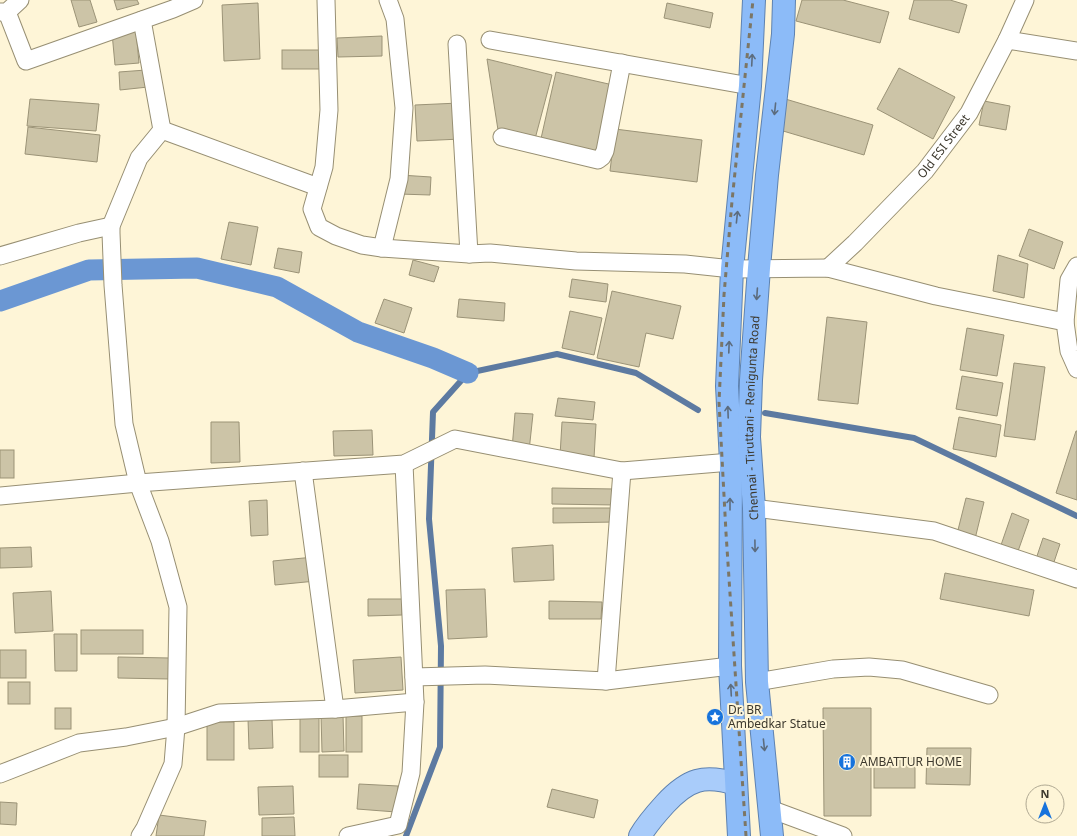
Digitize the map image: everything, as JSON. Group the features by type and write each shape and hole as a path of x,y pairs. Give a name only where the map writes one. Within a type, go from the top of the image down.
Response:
{"highway":[{"name":"Chennai - Tiruttani - Renigunta Road","path":"754,0 750,86 732,269 727,386 754,508 757,682 772,836"},
{"name":"Chennai - Tiruttani - Renigunta Road","path":"739,836 730,666 730,462 739,438 751,380 767,175 783,34 784,0"},
{"path":"738,809 770,809"}],"main road":[{"path":"640,836 648,822 676,792 691,783 707,779 720,779 736,784"}],"street":[{"path":"20,0 4,12 26,61 173,9 194,0"},
{"path":"326,0 329,110 324,167 312,209 319,227 336,236 362,245 382,248 469,254 490,253 576,261 685,264 732,269 828,268 936,296 1065,322"},
{"path":"382,248 399,178 404,108 395,19 388,0"},
{"name":"Old ESI Street","path":"828,268 855,243 925,171 969,113 1007,40 1025,0"},
{"path":"141,835 173,764 176,727 178,608 160,541 138,483 124,424 113,285 111,230 139,158 162,130 142,20"},
{"path":"490,40 750,86"},
{"path":"1007,40 1077,51"},
{"path":"457,44 469,254"},
{"path":"502,137 598,160 602,157 605,151 622,63"},
{"path":"162,130 318,187"},
{"path":"0,256 79,233 111,230"},
{"path":"1077,266 1069,280 1065,322 1069,351 1077,369"},
{"path":"0,496 138,483 404,464 455,439 622,471 730,462"},
{"path":"348,836 398,825 411,773 415,702 404,464"},
{"path":"304,471 334,709"},
{"path":"606,681 622,471"},
{"path":"754,508 934,531 1077,579"},
{"path":"414,677 486,675 606,681 730,666"},
{"path":"757,682 833,669 869,667 902,670 989,695"},
{"path":"0,774 79,743 126,737 176,727 219,713 334,709 415,702"},
{"path":"770,809 843,836"}],"building":[{"path":"71,0 90,0 97,22 79,27"},
{"path":"114,0 137,0 139,4 117,10"},
{"path":"802,0 843,0 889,12 880,43 796,21"},
{"path":"914,0 950,0 967,5 959,33 909,19"},
{"path":"258,3 260,59 224,61 222,5"},
{"path":"667,3 713,13 710,28 664,18"},
{"path":"136,30 139,63 115,65 112,33"},
{"path":"382,36 382,56 338,57 337,38"},
{"path":"282,50 320,50 320,69 282,69"},
{"path":"487,59 552,75 535,139 498,130"},
{"path":"899,68 955,97 933,139 877,109"},
{"path":"146,70 148,87 120,90 119,72"},
{"path":"556,72 613,85 597,156 540,143"},
{"path":"782,98 873,125 864,155 773,128"},
{"path":"30,99 99,104 96,131 27,126"},
{"path":"984,101 1010,106 1006,130 979,125"},
{"path":"459,103 461,139 417,141 415,105"},
{"path":"28,127 100,135 97,162 25,154"},
{"path":"615,129 702,140 697,182 610,171"},
{"path":"400,175 431,177 430,195 399,194"},
{"path":"229,222 258,227 251,265 221,259"},
{"path":"1029,229 1063,242 1054,269 1019,256"},
{"path":"278,248 302,252 299,273 274,268"},
{"path":"998,255 1028,264 1024,298 993,291"},
{"path":"413,260 439,267 434,282 409,275"},
{"path":"572,279 608,284 606,302 569,297"},
{"path":"612,291 681,306 673,339 646,333 639,367 597,358"},
{"path":"384,299 412,308 404,333 375,323"},
{"path":"459,299 505,303 504,321 457,317"},
{"path":"570,311 602,318 594,355 562,348"},
{"path":"827,317 867,322 858,404 818,400"},
{"path":"967,328 1004,335 997,376 960,370"},
{"path":"1014,363 1045,367 1035,440 1004,436"},
{"path":"962,376 1003,383 997,416 956,409"},
{"path":"558,398 595,402 593,420 555,416"},
{"path":"515,413 533,414 529,451 512,449"},
{"path":"959,417 1001,425 996,457 953,449"},
{"path":"211,422 239,422 240,462 211,463"},
{"path":"562,422 596,424 594,458 560,456"},
{"path":"372,430 373,455 334,456 333,431"},
{"path":"1077,431 1077,500 1056,493"},
{"path":"0,450 14,450 14,478 0,478"},
{"path":"552,488 615,489 615,505 552,504"},
{"path":"966,498 984,502 975,539 957,534"},
{"path":"267,500 268,535 251,536 249,501"},
{"path":"553,508 615,508 616,522 553,523"},
{"path":"1012,513 1029,520 1017,554 1000,548"},
{"path":"1043,538 1060,544 1053,565 1036,559"},
{"path":"553,545 554,580 514,582 512,548"},
{"path":"31,547 32,567 0,568 0,548"},
{"path":"314,557 316,581 275,585 273,561"},
{"path":"945,573 1034,590 1029,616 940,599"},
{"path":"485,589 487,637 448,639 446,590"},
{"path":"51,591 53,631 15,633 13,593"},
{"path":"368,599 402,599 402,615 368,616"},
{"path":"549,601 602,602 601,619 549,619"},
{"path":"81,630 143,630 143,654 81,654"},
{"path":"54,634 77,634 77,671 55,671"},
{"path":"0,650 26,650 26,678 0,678"},
{"path":"118,657 170,658 170,679 118,678"},
{"path":"401,657 403,690 355,693 353,660"},
{"path":"8,682 30,682 30,704 8,704"},
{"path":"55,708 71,708 71,729 55,729"},
{"name":"AMBATTUR HOME","path":"823,708 871,708 871,816 824,816"},
{"path":"321,715 343,715 344,751 322,752"},
{"path":"300,716 319,716 319,752 300,752"},
{"path":"346,716 362,716 362,752 346,752"},
{"path":"248,719 272,719 273,748 249,749"},
{"path":"207,722 234,722 234,760 207,760"},
{"path":"927,748 971,748 970,785 926,784"},
{"path":"319,755 348,755 348,777 319,777"},
{"path":"874,758 915,758 915,788 874,788"},
{"path":"359,784 398,786 396,812 357,809"},
{"path":"293,786 294,814 259,815 258,787"},
{"path":"552,789 598,800 594,818 547,807"},
{"path":"0,802 17,803 16,825 0,824"},
{"path":"159,815 206,821 204,836 156,836"},
{"path":"294,817 295,836 262,836 262,818"}],"waterway":[{"path":"0,301 89,270 197,268 277,287 358,332 433,358 468,373"},
{"path":"406,836 440,747 441,646 429,519 433,412 468,373 557,354 636,373 698,410"},
{"path":"765,413 914,438 1077,516"}],"railway":[{"path":"746,836 719,402 724,295 732,201 753,0"}],"place":[{"name":"Dr. BR Ambedkar Statue","path":"715,717"},
{"name":"AMBATTUR HOME","path":"847,762"}]}
